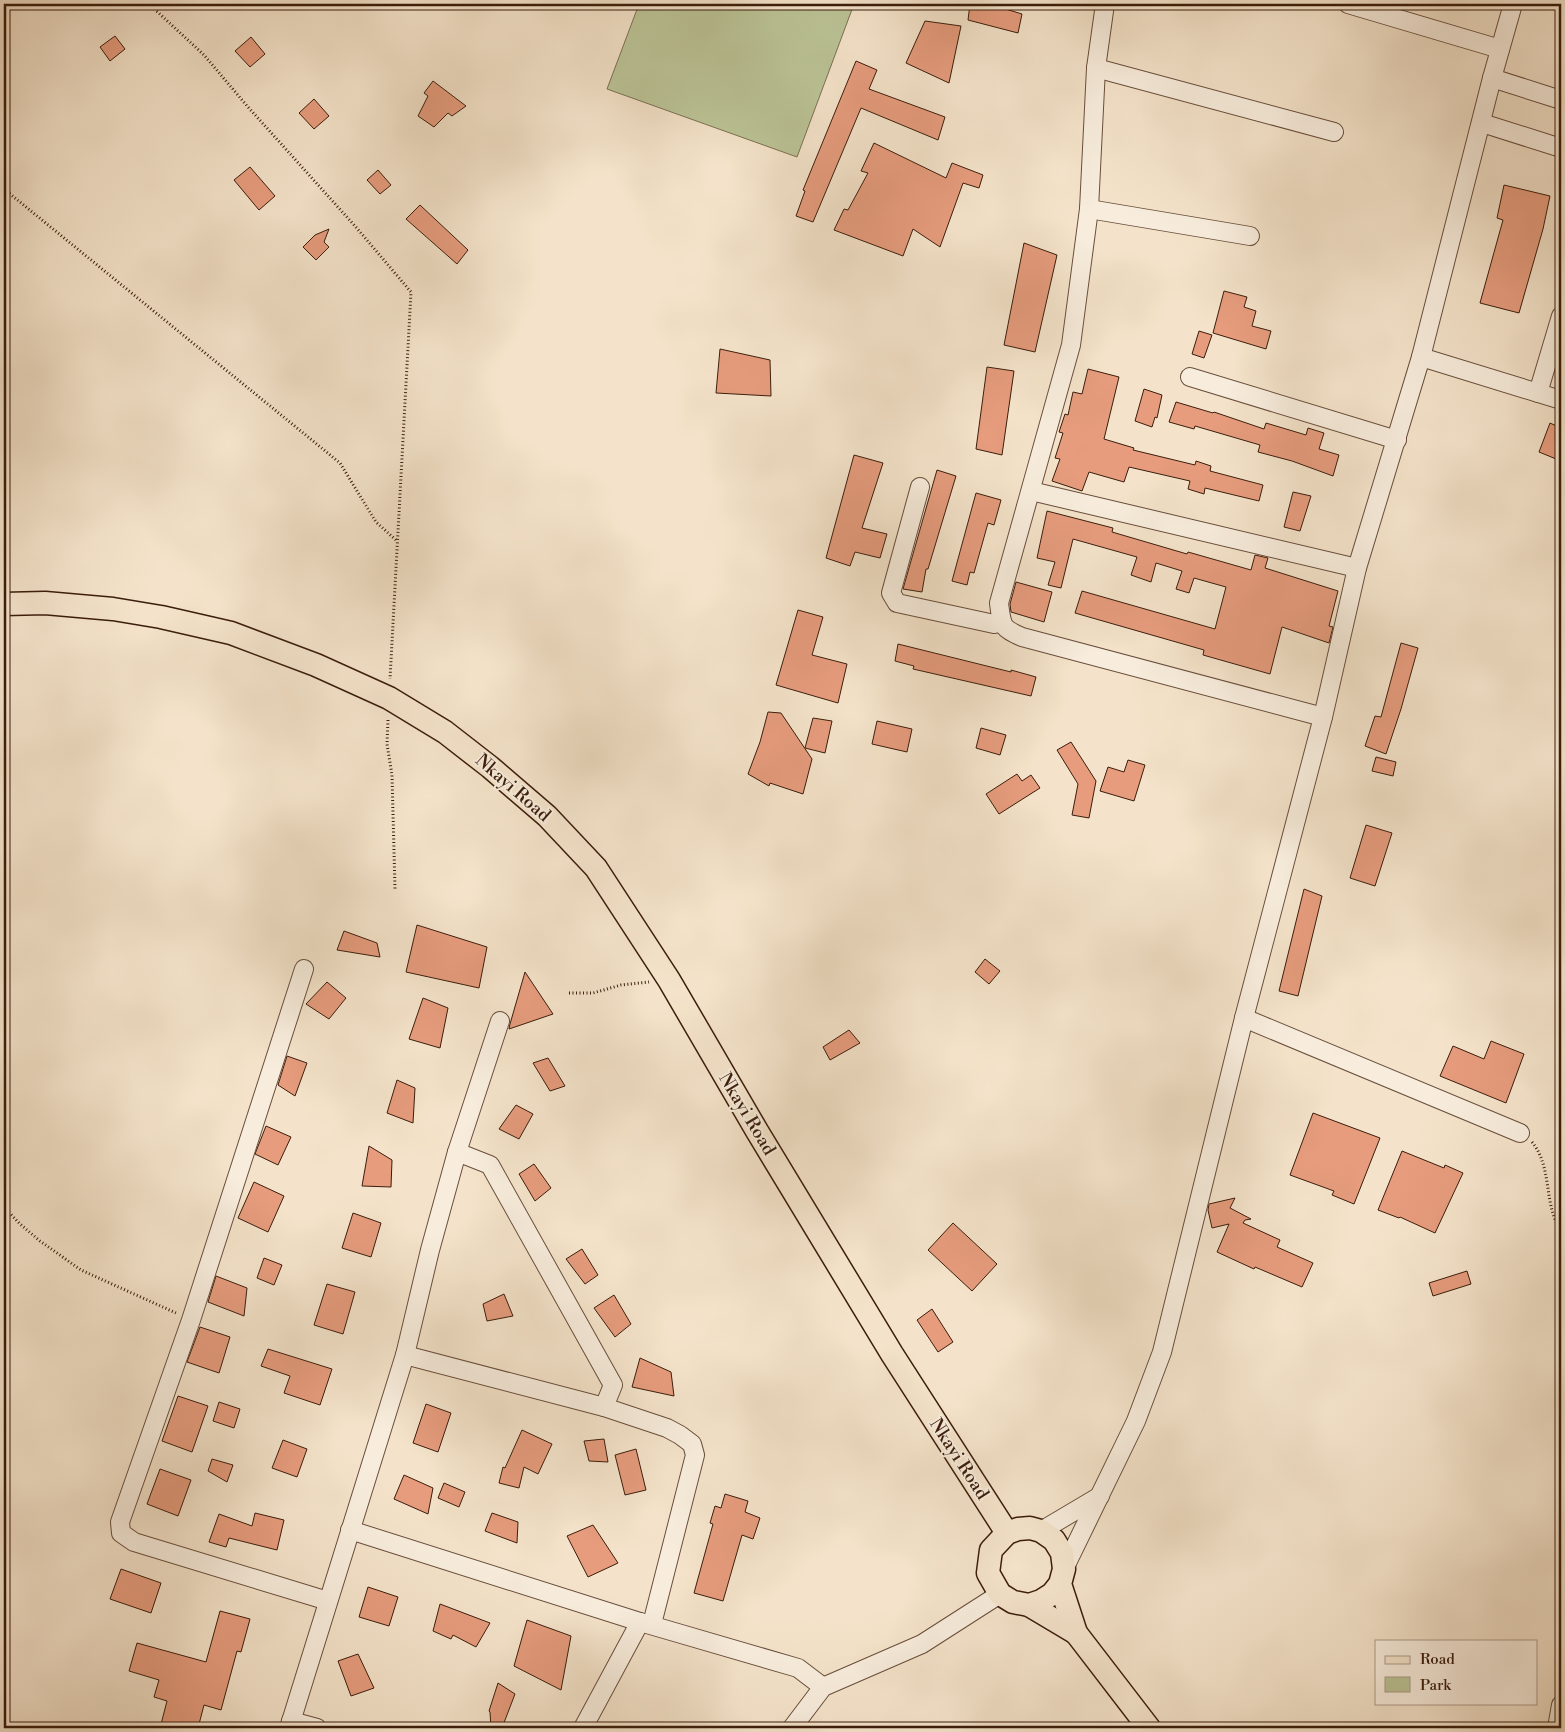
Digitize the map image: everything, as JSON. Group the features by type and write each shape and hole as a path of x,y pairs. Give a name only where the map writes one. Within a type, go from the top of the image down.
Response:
{"main road":[{"name":"Nkayi Road","path":"4,604 45,603 114,609 161,617 232,633 316,665 389,698 445,732 490,767 547,816 596,868 669,980 757,1131 892,1354 1007,1533"},
{"path":"1062,1576 1052,1594 1041,1601 1029,1604 1013,1602 1000,1594 988,1574 991,1550 1007,1533 1018,1529 1030,1528 1041,1531 1054,1540 1062,1554 1062,1576 1076,1633"},
{"path":"1029,1604 1076,1633 1149,1728"}],"street":[{"path":"1105,4 1096,68 1089,209 1072,345 999,603 1002,622 1007,631 1022,637 1323,717"},
{"path":"1348,4 1500,49"},
{"path":"1062,1576 1136,1421 1162,1352 1244,1018 1323,717 1357,568 1421,357 1492,78 1513,4"},
{"path":"1096,68 1334,132"},
{"path":"1492,78 1561,100"},
{"path":"1482,123 1561,148"},
{"path":"1089,209 1250,236"},
{"path":"1538,393 1561,316"},
{"path":"1421,357 1561,400"},
{"path":"1190,377 1397,440"},
{"path":"920,487 891,593 897,603 994,624 1002,622"},
{"path":"1031,491 1357,568"},
{"path":"304,969 191,1320 120,1522 121,1533 134,1542 328,1601"},
{"path":"1244,1018 1520,1133"},
{"path":"318,1728 290,1725 405,1355 430,1250 457,1152 500,1022"},
{"path":"457,1152 490,1165 613,1385 604,1407"},
{"path":"405,1355 604,1407 667,1428 692,1444 695,1455 646,1623 584,1728"},
{"path":"1041,1531 1100,1496"},
{"path":"350,1530 646,1623 798,1668 823,1687"},
{"path":"792,1728 823,1687 922,1644 1000,1594"},
{"path":"1557,1728 1561,1705"}],"path":[{"path":"149,4 204,55 248,107 356,226 411,292 387,744 392,775 395,889"},
{"path":"4,189 340,463 376,522 398,542"},
{"path":"569,993 593,993 621,985 669,980"},
{"path":"1520,1133 1529,1138 1534,1144 1545,1164 1551,1211 1561,1231"},
{"path":"4,1207 40,1241 80,1270 191,1320"}],"green space":[{"path":"639,4 854,4 797,157 607,89"}],"building":[{"path":"970,4 989,4 1022,14 1018,33 968,20"},
{"path":"925,21 961,26 949,83 906,63"},
{"path":"115,36 125,49 110,61 100,47"},
{"path":"251,37 265,54 250,67 235,51"},
{"path":"856,61 877,70 869,89 945,117 938,140 861,108 813,222 796,216 805,191 803,190"},
{"path":"433,81 466,106 452,116 448,113 434,127 418,116 428,96 424,93"},
{"path":"314,99 329,116 314,129 299,113"},
{"path":"874,143 946,178 952,163 983,175 979,188 963,183 940,247 913,229 903,256 834,230 844,209 848,210 868,173 861,171"},
{"path":"250,167 275,196 259,210 234,180"},
{"path":"378,170 391,185 380,194 367,180"},
{"path":"1504,185 1550,196 1543,229 1519,313 1480,303 1503,220 1497,218"},
{"path":"420,205 468,250 457,264 406,219"},
{"path":"329,229 324,242 329,247 316,260 303,247 315,235"},
{"path":"1024,243 1057,255 1035,352 1004,345"},
{"path":"1224,291 1247,297 1244,307 1256,311 1252,326 1271,331 1266,349 1213,333"},
{"path":"1199,331 1212,335 1204,358 1192,354"},
{"path":"720,349 770,360 771,396 716,393"},
{"path":"987,367 1014,371 1002,455 976,449"},
{"path":"1088,369 1119,377 1104,439 1134,448 1133,450 1195,465 1196,461 1211,466 1210,471 1263,485 1259,501 1205,488 1204,494 1188,489 1190,481 1129,467 1124,482 1089,472 1082,491 1052,481 1060,459 1055,458 1063,433 1059,432 1065,414 1068,415 1073,392 1082,394"},
{"path":"1144,389 1162,395 1157,418 1155,417 1152,427 1135,421"},
{"path":"1176,402 1214,412 1264,429 1266,423 1306,435 1308,428 1324,433 1319,449 1339,455 1333,476 1292,461 1258,452 1260,445 1195,426 1194,429 1169,422"},
{"path":"1550,423 1561,428 1561,461 1539,452"},
{"path":"854,455 883,463 862,528 887,534 880,558 855,552 850,566 826,558"},
{"path":"937,470 956,476 928,569 926,569 922,592 903,589"},
{"path":"1293,492 1311,496 1300,531 1284,527"},
{"path":"976,493 1001,500 994,525 988,523 974,573 970,572 967,585 952,581"},
{"path":"1047,511 1113,528 1112,532 1187,554 1188,552 1251,570 1255,555 1268,558 1265,568 1338,591 1329,626 1333,627 1329,643 1282,627 1270,674 1203,655 1204,650 1075,613 1082,591 1215,629 1226,587 1194,578 1189,593 1176,589 1182,571 1156,563 1151,582 1131,575 1137,557 1073,539 1061,588 1048,585 1055,562 1037,558"},
{"path":"1016,582 1052,592 1044,622 1011,612 1010,604"},
{"path":"798,610 823,617 812,655 847,664 838,703 776,685"},
{"path":"1401,643 1418,648 1386,754 1365,746 1375,716 1381,717"},
{"path":"898,644 1036,677 1031,696 913,669 914,666 895,661"},
{"path":"768,712 781,713 812,759 803,794 770,783 769,786 748,774 760,742"},
{"path":"813,718 832,721 825,753 805,748"},
{"path":"877,721 912,729 907,752 872,744"},
{"path":"981,728 1006,735 1000,755 976,748"},
{"path":"1071,742 1096,781 1089,818 1072,815 1078,784 1057,750"},
{"path":"1376,757 1396,762 1393,776 1372,771"},
{"path":"1128,760 1145,765 1134,801 1100,791 1108,767 1124,772"},
{"path":"1017,774 1022,781 1031,775 1040,788 999,814 986,794"},
{"path":"1366,825 1392,833 1375,886 1350,878"},
{"path":"1304,889 1322,896 1298,996 1279,991"},
{"path":"417,925 487,947 479,988 406,972"},
{"path":"344,931 377,943 380,957 337,950"},
{"path":"985,959 1000,971 989,984 975,972"},
{"path":"525,972 553,1014 509,1029 510,1024"},
{"path":"327,982 346,998 329,1019 306,1004"},
{"path":"423,998 448,1008 440,1048 409,1039"},
{"path":"849,1030 860,1043 830,1060 823,1047"},
{"path":"1491,1041 1524,1054 1506,1103 1440,1076 1453,1046 1484,1059"},
{"path":"287,1056 307,1063 295,1096 278,1085"},
{"path":"548,1058 565,1086 550,1091 533,1063"},
{"path":"397,1080 415,1088 413,1123 387,1113"},
{"path":"516,1105 533,1114 519,1139 499,1129"},
{"path":"1313,1113 1380,1138 1354,1204 1332,1195 1334,1191 1290,1175"},
{"path":"266,1126 291,1137 278,1165 255,1154"},
{"path":"369,1146 392,1160 391,1187 362,1186"},
{"path":"1402,1151 1444,1168 1445,1165 1463,1173 1435,1233 1400,1217 1378,1210"},
{"path":"534,1164 551,1188 535,1201 519,1174"},
{"path":"254,1182 284,1196 268,1232 238,1218"},
{"path":"1235,1198 1230,1208 1251,1219 1245,1220 1243,1223 1280,1240 1277,1247 1313,1263 1302,1287 1255,1267 1254,1269 1217,1252 1229,1224 1212,1228 1208,1210 1209,1204"},
{"path":"353,1213 381,1223 371,1257 342,1248"},
{"path":"953,1223 997,1264 972,1291 928,1250"},
{"path":"582,1249 598,1275 585,1284 566,1259"},
{"path":"264,1258 282,1265 274,1285 257,1278"},
{"path":"1467,1271 1471,1284 1433,1296 1429,1283"},
{"path":"216,1276 247,1288 244,1316 208,1302"},
{"path":"327,1284 355,1292 343,1334 314,1325"},
{"path":"504,1294 513,1316 487,1321 483,1304"},
{"path":"614,1295 631,1324 615,1337 594,1308"},
{"path":"932,1309 953,1342 938,1352 917,1320"},
{"path":"200,1327 230,1337 219,1373 187,1362"},
{"path":"268,1349 332,1369 320,1405 284,1393 290,1376 261,1366"},
{"path":"640,1358 671,1372 674,1396 632,1387"},
{"path":"178,1396 208,1406 192,1452 162,1441"},
{"path":"219,1402 240,1409 234,1428 213,1421"},
{"path":"426,1404 451,1413 438,1452 413,1443"},
{"path":"522,1430 552,1444 538,1474 524,1467 519,1488 499,1483 503,1467 505,1468"},
{"path":"604,1439 608,1462 589,1461 584,1441"},
{"path":"283,1440 307,1449 297,1477 272,1468"},
{"path":"636,1449 646,1490 625,1495 615,1455"},
{"path":"212,1459 233,1465 227,1482 208,1471"},
{"path":"160,1469 191,1480 178,1516 147,1504"},
{"path":"404,1475 433,1488 428,1514 394,1499"},
{"path":"444,1483 465,1492 459,1507 438,1498"},
{"path":"725,1494 748,1501 745,1512 760,1518 753,1539 742,1535 723,1601 694,1593 713,1524 710,1523 715,1506 721,1508"},
{"path":"255,1513 284,1520 277,1550 229,1538 226,1547 209,1542 219,1514 252,1526"},
{"path":"492,1513 518,1522 517,1543 485,1531"},
{"path":"593,1525 618,1563 588,1577 567,1536"},
{"path":"121,1569 161,1583 151,1613 110,1599"},
{"path":"368,1587 398,1597 389,1626 359,1617"},
{"path":"440,1604 490,1623 476,1647 453,1635 451,1639 433,1631"},
{"path":"220,1611 250,1619 241,1652 237,1651 221,1710 204,1705 198,1728 160,1728 167,1701 154,1697 159,1680 129,1671 137,1643 206,1662"},
{"path":"527,1620 571,1636 561,1690 514,1666"},
{"path":"358,1654 374,1688 351,1696 338,1661"},
{"path":"498,1683 515,1694 502,1728 491,1728 489,1711"}]}
